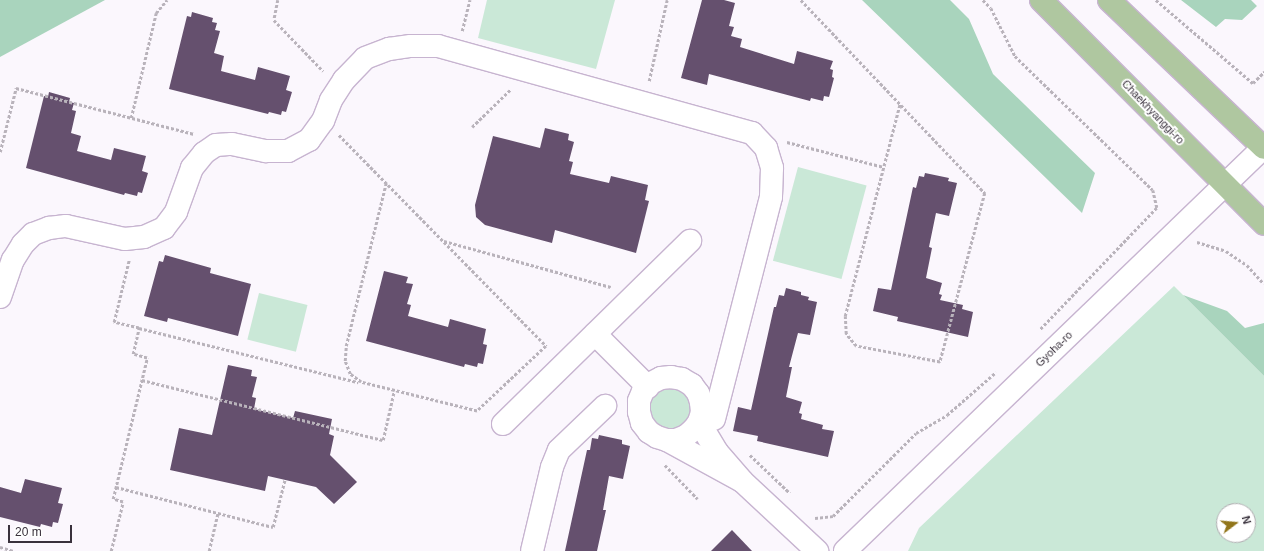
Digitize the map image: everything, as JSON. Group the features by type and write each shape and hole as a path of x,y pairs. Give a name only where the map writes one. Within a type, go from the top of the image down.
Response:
{"main road":[{"name":"Chaekhyanggi-ro","path":"1041,0 1264,224"},
{"path":"1109,0 1264,148"}],"street":[{"path":"0,296 13,260 23,244 33,234 49,228 66,226 125,239 144,237 164,228 176,212 192,168 204,153 216,145 232,144 266,151 288,151 309,140 324,119 331,100 339,87 366,58 389,49 411,46 438,46 752,133 766,148 772,168 772,197 707,420 686,436 676,440 667,440"},
{"name":"Gyoha-ro","path":"845,551 1264,148"},
{"path":"503,424 690,241"},
{"path":"595,334 648,386"},
{"path":"742,481 667,440 657,437 649,432 642,423 639,412 639,401 648,386 661,378 672,377 682,379 692,385 698,393 702,412 707,420 717,452 742,481 817,551"},
{"path":"532,551 552,467 559,450 605,406"}],"path":[{"path":"131,118 156,13 167,0"},
{"path":"278,0 274,20 339,87"},
{"path":"457,52 470,0"},
{"path":"644,103 667,0"},
{"path":"801,0 986,193 940,362 856,346 846,334 845,316 900,104"},
{"path":"983,0 991,8 1015,56 1153,190 1157,208 1038,332"},
{"path":"1156,0 1253,83 1264,72"},
{"path":"472,127 528,71"},
{"path":"0,152 16,88 196,135"},
{"path":"135,238 114,322 477,411 546,346 324,119"},
{"path":"752,133 884,168"},
{"path":"361,382 350,374 345,361 346,346 386,183"},
{"path":"1193,240 1226,250 1247,265 1264,284"},
{"path":"443,241 611,287"},
{"path":"111,551 123,502 112,499 147,358 133,354 139,328"},
{"path":"810,513 816,519 833,516 916,433 947,415 999,370"},
{"path":"142,380 383,440 394,391"},
{"path":"748,452 793,497"},
{"path":"116,487 273,527 285,479"},
{"path":"209,551 218,513"},
{"path":"0,548 14,551"}],"green space":[{"path":"0,0 105,0 0,57"},
{"path":"487,0 615,0 596,69 478,38"},
{"path":"862,0 950,0 969,19 993,74 1095,173 1082,213"},
{"path":"1181,0 1251,0 1257,6 1242,20 1225,19 1216,27"},
{"path":"798,167 867,185 841,279 773,261"},
{"path":"1174,286 1264,376 1264,551 908,551 919,528"},
{"path":"259,293 308,305 296,352 247,340"},
{"path":"1183,295 1227,311 1245,328 1264,323 1264,376"},
{"path":"671,386 683,390 689,396 693,408 689,420 683,426 671,430 659,426 653,420 649,408 653,396 659,390"}],"building":[{"path":"702,0 724,0 735,3 729,26 734,27 731,36 742,39 740,47 794,64 797,51 833,61 830,69 833,70 832,77 834,78 829,97 824,96 823,101 811,98 810,101 709,74 707,85 681,78"},
{"path":"192,12 213,18 212,22 217,23 215,30 220,31 214,53 224,56 221,71 255,80 258,67 290,76 286,90 292,92 286,112 282,111 281,115 269,112 268,114 169,89 187,16 191,17"},
{"path":"49,92 70,98 69,102 74,103 72,110 76,111 71,133 81,136 77,151 111,160 114,148 146,156 142,171 148,173 142,193 138,192 137,196 125,193 124,195 26,168 44,96 48,97"},
{"path":"545,128 569,134 568,140 574,142 569,161 573,162 570,174 609,183 611,176 648,185 645,200 649,201 636,253 555,230 552,243 485,225 476,217 475,205 493,136 540,148"},
{"path":"925,173 949,178 948,181 957,183 949,216 936,213 929,247 932,248 926,278 942,283 939,294 942,295 940,300 963,305 962,309 973,312 968,337 897,321 898,317 873,311 878,288 891,290 913,187 916,188 919,176 924,177"},
{"path":"165,255 211,268 210,273 251,284 238,336 168,318 167,322 144,316 159,261 163,262"},
{"path":"384,271 408,277 406,283 413,284 407,304 411,305 408,316 448,327 450,319 486,329 483,344 487,345 483,364 478,363 477,367 465,364 464,367 366,341"},
{"path":"786,288 801,292 801,295 809,297 808,300 817,302 810,335 798,333 789,367 792,367 786,397 802,402 799,413 802,414 801,419 823,425 822,429 834,431 828,457 757,441 758,436 733,431 738,407 751,410 774,307 776,307 779,295 784,296"},
{"path":"228,365 252,370 251,376 257,377 252,397 256,398 254,409 293,418 295,411 332,419 329,434 334,436 330,455 357,482 334,504 316,487 268,476 265,491 170,470 179,428 212,435"},
{"path":"599,435 622,440 622,444 630,446 623,479 609,476 603,510 606,510 597,551 565,551 587,450 590,450 592,438 598,439"},
{"path":"25,479 62,488 58,503 63,504 58,523 53,522 52,527 41,524 40,527 0,517 0,487 21,493"},
{"path":"732,530 752,551 711,551"}]}
